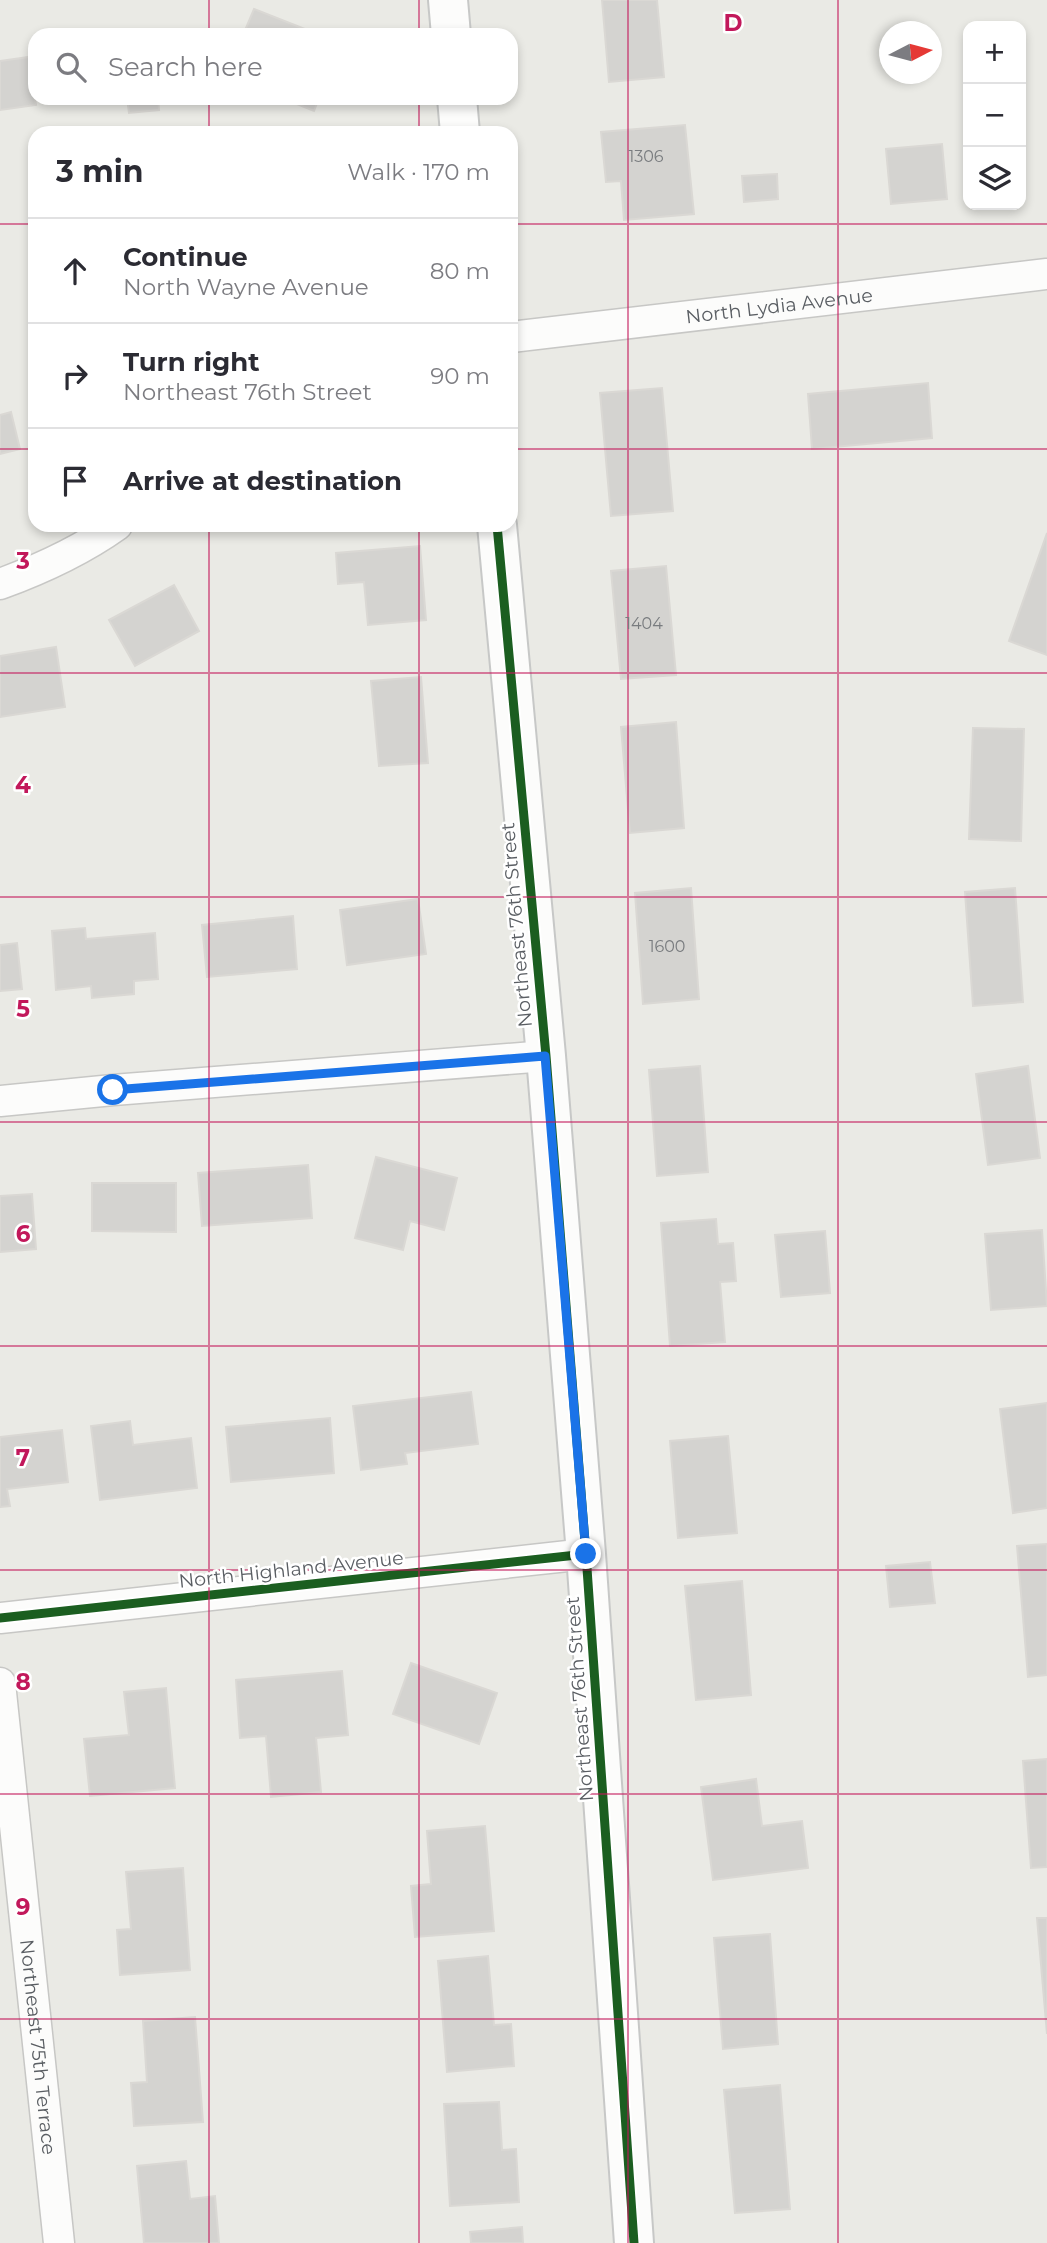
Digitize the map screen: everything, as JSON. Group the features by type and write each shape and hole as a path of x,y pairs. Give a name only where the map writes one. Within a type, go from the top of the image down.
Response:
{"street":[{"path":"448,0 450,28"},
{"path":"458,105 459,126"},
{"name":"North Lydia Avenue","path":"518,336 1047,274"},
{"path":"0,584 32,572 107,532"},
{"name":"Northeast 76th Street","path":"498,532 586,1554 634,2243"},
{"path":"0,1101 545,1056"},
{"name":"North Highland Avenue","path":"0,1618 586,1554"},
{"name":"Northeast 75th Terrace","path":"0,1683 59,2243"}],"building":[{"path":"602,0 657,0 664,77 609,82"},
{"path":"254,9 302,28 246,28"},
{"path":"28,57 28,105 36,105 0,110 0,61"},
{"path":"128,105 159,105 159,110 129,113"},
{"path":"299,105 316,105 314,111"},
{"path":"685,125 694,214 624,220 621,181 606,182 601,132"},
{"path":"942,144 947,199 891,204 886,149"},
{"path":"777,174 778,199 744,202 742,176"},
{"path":"928,383 932,438 812,449 808,394"},
{"path":"662,388 673,511 611,516 600,393"},
{"path":"11,412 20,449 0,454 0,415"},
{"path":"1047,533 1047,655 1009,641"},
{"path":"420,546 426,620 368,625 364,582 338,584 336,553"},
{"path":"666,566 676,675 621,679 611,571"},
{"path":"174,585 199,631 135,666 109,620"},
{"path":"56,647 65,707 0,717 0,656"},
{"path":"421,677 428,763 379,766 371,681"},
{"path":"676,722 684,828 630,833 621,727"},
{"path":"973,728 1024,729 1021,841 969,839"},
{"path":"691,888 699,999 643,1004 635,893"},
{"path":"1015,888 1023,1002 973,1006 965,892"},
{"path":"418,899 426,954 347,965 340,910"},
{"path":"293,916 297,969 207,977 202,925"},
{"path":"85,928 86,939 155,933 158,979 134,981 134,994 92,998 91,986 56,990 52,931"},
{"path":"17,943 22,989 0,991 0,945"},
{"path":"700,1066 708,1172 657,1176 649,1070"},
{"path":"1028,1066 1040,1158 988,1165 976,1074"},
{"path":"376,1157 457,1178 444,1230 410,1221 403,1250 355,1238"},
{"path":"308,1165 312,1218 202,1226 198,1173"},
{"path":"92,1183 176,1183 176,1232 92,1231"},
{"path":"32,1194 36,1249 0,1252 0,1196"},
{"path":"716,1219 718,1244 733,1243 736,1281 720,1282 725,1342 670,1346 661,1223"},
{"path":"1042,1230 1047,1306 991,1310 985,1234"},
{"path":"825,1231 830,1293 781,1297 775,1235"},
{"path":"471,1392 478,1444 405,1453 407,1464 361,1470 353,1406"},
{"path":"1047,1403 1047,1508 1013,1513 1000,1409"},
{"path":"330,1418 334,1473 231,1482 226,1427"},
{"path":"130,1421 133,1445 191,1438 197,1488 100,1500 91,1426"},
{"path":"62,1430 68,1482 7,1489 10,1506 0,1507 0,1437"},
{"path":"728,1436 737,1533 678,1538 670,1441"},
{"path":"1047,1544 1047,1675 1028,1677 1017,1546"},
{"path":"930,1562 935,1603 890,1607 886,1566"},
{"path":"742,1581 751,1695 696,1700 685,1586"},
{"path":"411,1663 497,1693 479,1744 393,1714"},
{"path":"342,1671 348,1735 316,1738 321,1792 271,1797 266,1736 240,1738 236,1680"},
{"path":"166,1688 175,1788 90,1796 84,1739 129,1735 124,1692"},
{"path":"1047,1759 1047,1867 1031,1868 1023,1761"},
{"path":"756,1779 762,1826 802,1821 808,1868 713,1880 701,1787"},
{"path":"485,1826 494,1931 415,1937 411,1886 431,1884 427,1831"},
{"path":"183,1868 190,1970 120,1975 117,1930 131,1929 126,1872"},
{"path":"1037,1918 1047,1918 1047,2034"},
{"path":"770,1934 778,2044 723,2049 714,1938"},
{"path":"488,1956 494,2025 511,2024 514,2066 447,2072 438,1961"},
{"path":"195,2017 203,2122 134,2126 131,2083 147,2082 143,2021"},
{"path":"780,2085 790,2209 735,2213 724,2090"},
{"path":"499,2102 502,2150 516,2149 519,2202 450,2206 444,2104"},
{"path":"186,2161 190,2199 215,2196 219,2243 144,2243 137,2166"},
{"path":"522,2227 523,2243 471,2243 470,2232"}],"cycle path":[{"path":"498,532 546,1056 586,1554 634,2243"},
{"path":"0,1618 586,1554"}],"route":[{"path":"113,1090 545,1056 586,1554"}]}
